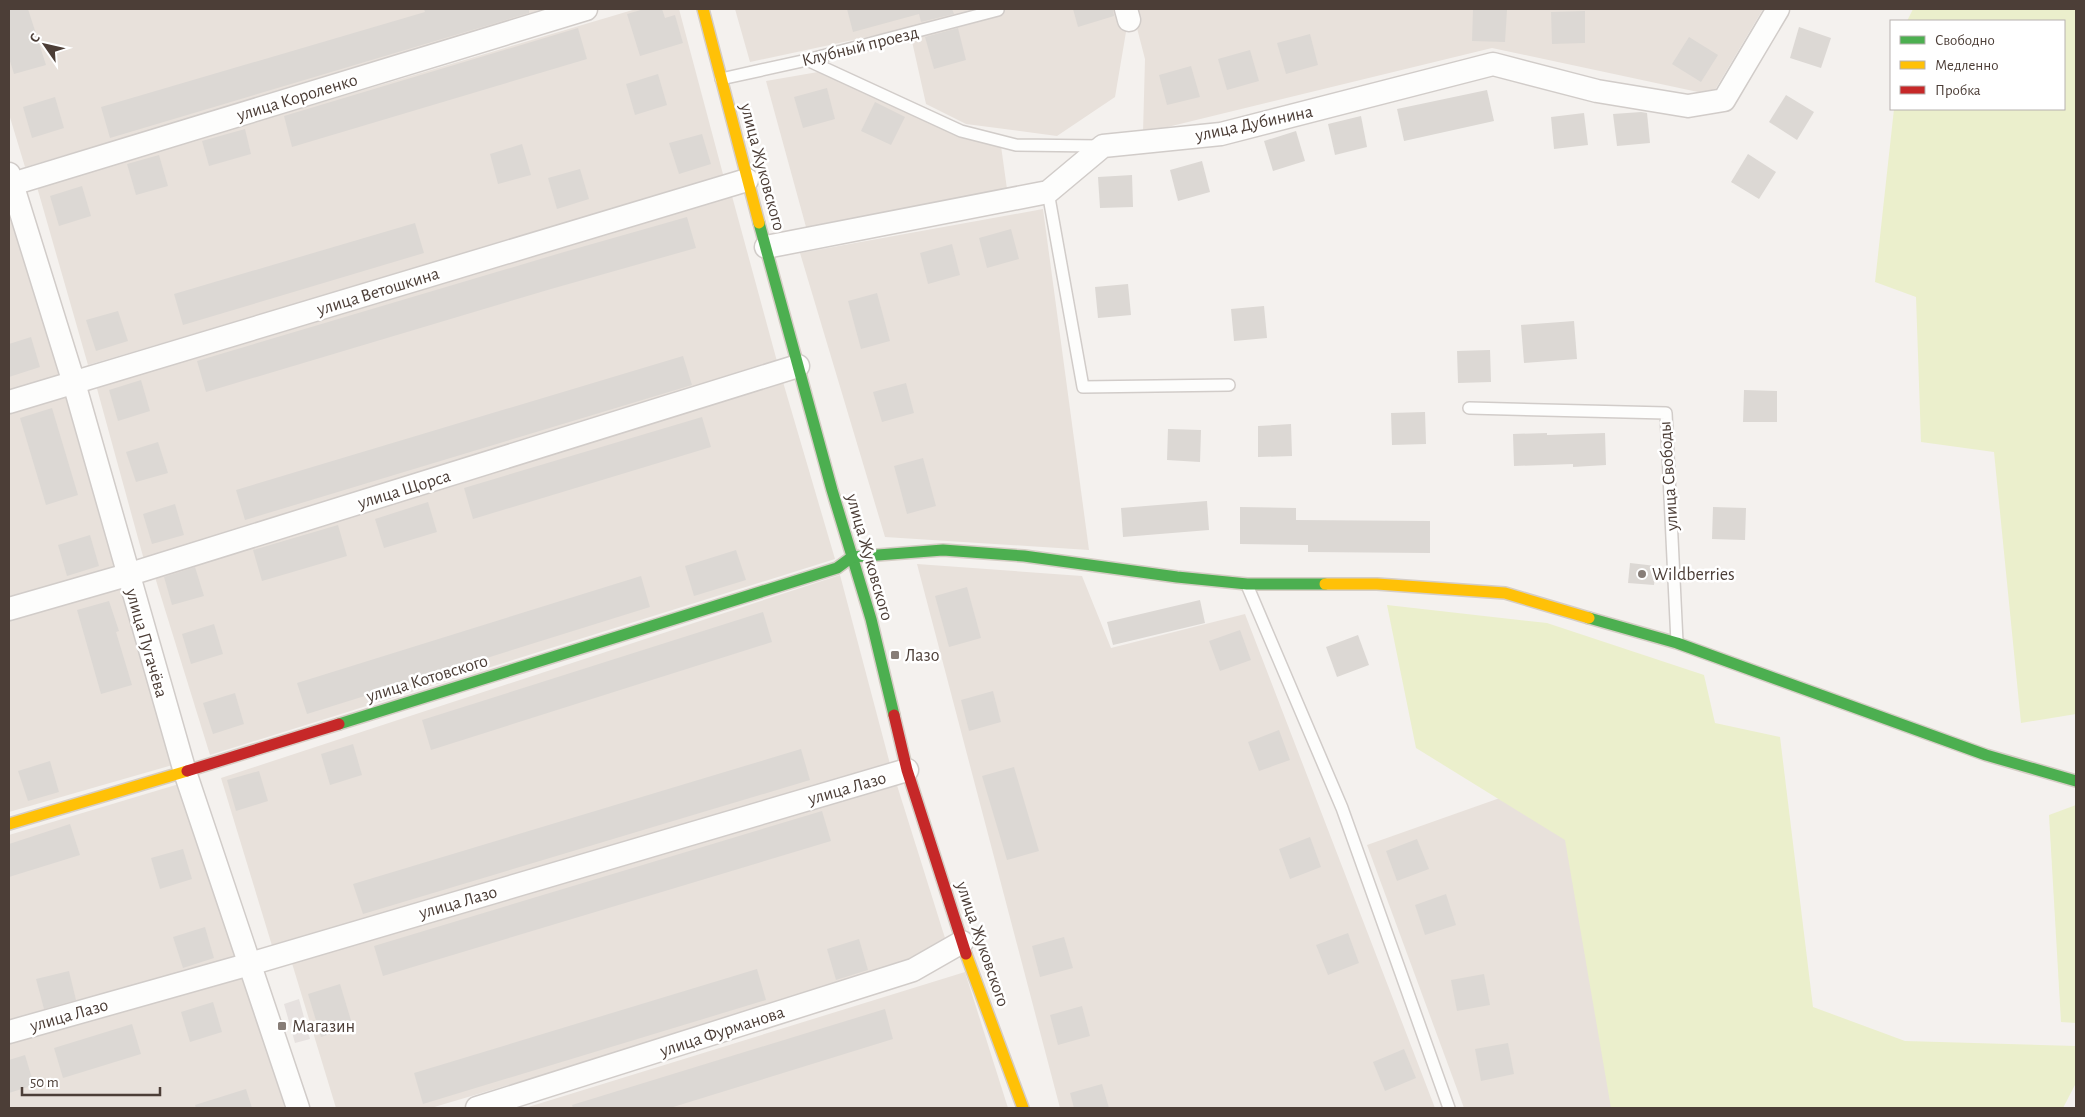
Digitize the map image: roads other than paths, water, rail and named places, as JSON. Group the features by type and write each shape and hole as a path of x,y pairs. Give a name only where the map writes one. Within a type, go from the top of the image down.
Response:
{"street":[{"name":"улица Короленко","path":"10,181 586,9"},
{"name":"улица Жуковского","path":"703,9 798,366 871,619 907,770 962,942 1023,1108"},
{"name":"улица Дубинина","path":"1103,146 1221,134 1493,64 1597,91 1688,106 1724,100 1778,9"},
{"path":"766,247 1048,192 1103,146"},
{"name":"улица Ветошкина","path":"9,402 747,180"},
{"name":"улица Пугачёва","path":"10,181 74,383 127,575 185,772 298,1108"},
{"name":"улица Щорса","path":"9,610 798,366"},
{"path":"852,557 943,550 1024,556 1177,577 1246,584 1377,584 1506,593 1677,643 1986,755 2076,781"},
{"name":"улица Котовского","path":"9,824 185,772 837,568 852,557"},
{"name":"улица Лазо","path":"9,1032 250,964 907,770"},
{"name":"улица Фурманова","path":"477,1108 913,970 962,942"}],"lane":[{"name":"Клубный проезд","path":"721,79 806,60 998,10"},
{"path":"806,60 960,131 1016,145 1103,146"},
{"path":"1048,192 1083,387 1229,385"},
{"name":"улица Свободы","path":"1469,408 1666,413 1677,643"},
{"path":"1246,584 1342,808 1450,1108"}],"place":[{"name":"Wildberries","path":"1642,574"},
{"name":"Лазо","path":"895,655"},
{"name":"Магазин","path":"282,1026"}]}
